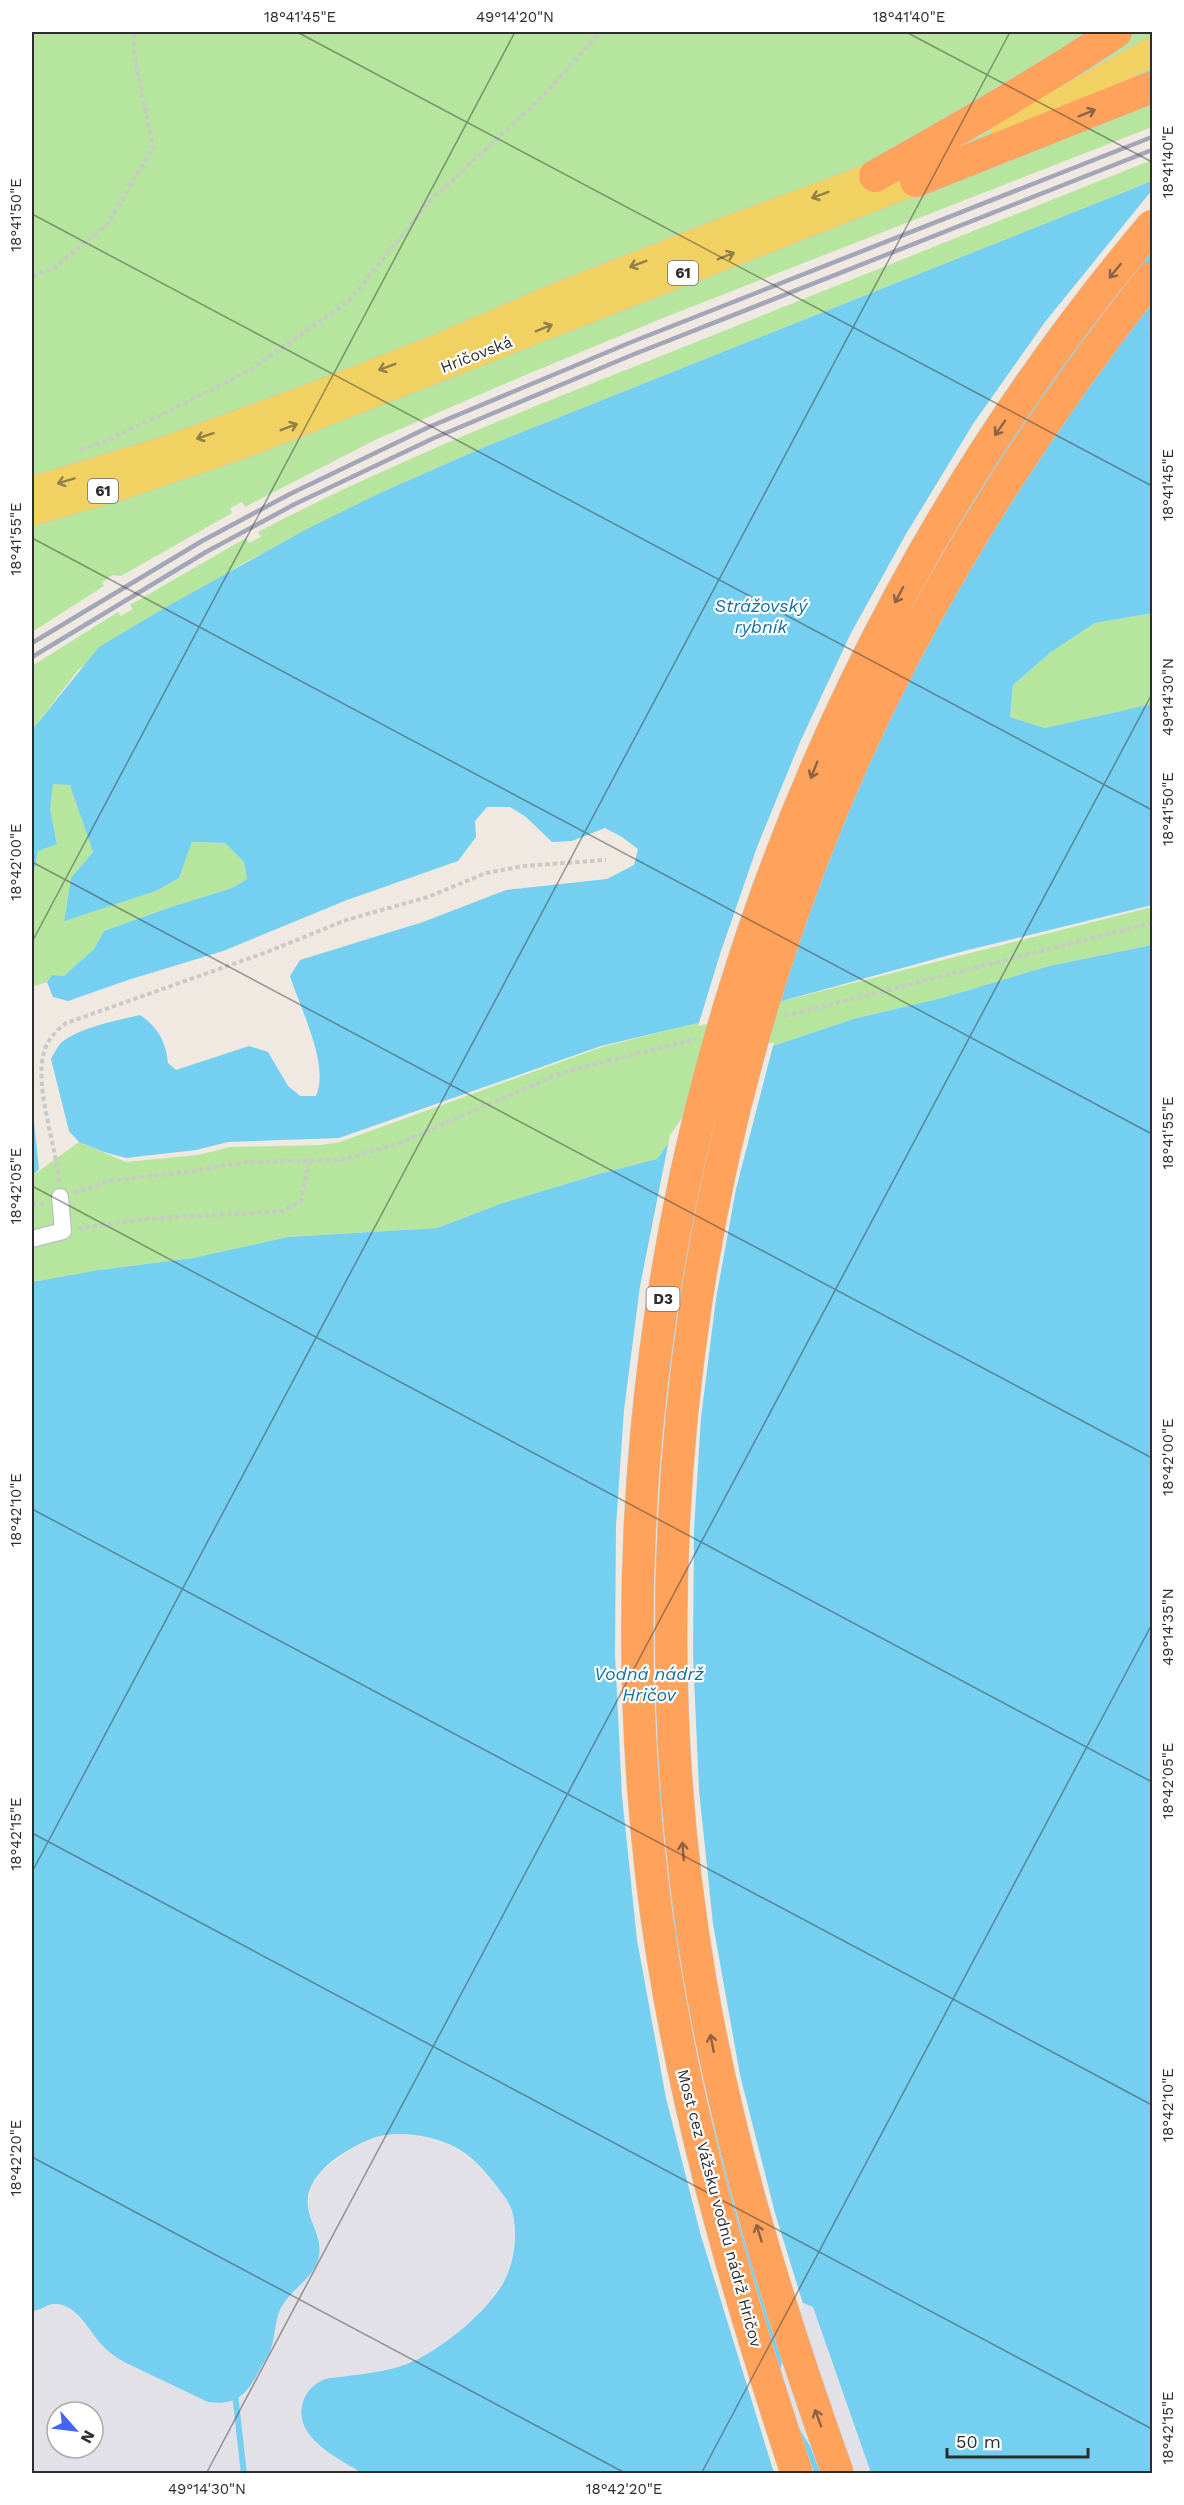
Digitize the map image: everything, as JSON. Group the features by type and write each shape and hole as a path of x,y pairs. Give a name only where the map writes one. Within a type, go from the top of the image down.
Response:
{"highway":[{"path":"875,176 995,109 1116,32"},
{"path":"916,181 1152,87"},
{"name":"Most cez Vážsku vodnú nádrž Hričov","path":"797,2474 742,2299 685,2081 666,1977 652,1878 642,1763 639,1577 653,1368 668,1267 683,1183 705,1089 735,984 777,863 829,736 871,647 928,542 990,441 1054,348 1152,226"},
{"name":"Most cez Vážsku vodnú nádrž Hričov","path":"838,2474 806,2385 747,2194 718,2075 699,1975 682,1841 671,1670 671,1577 675,1474 686,1373 716,1190 746,1066 788,928 851,767 906,652 957,559 1018,460 1082,368 1152,277"}],"main road":[{"name":"61","path":"875,176 987,130 1152,38"},
{"name":"61","path":"916,181 1152,51"},
{"name":"Hričovská","path":"32,490 162,451 303,400 442,346 598,280 736,226 875,176"},
{"name":"Hričovská","path":"32,512 119,487 253,441 916,181"}],"street":[{"path":"32,1239 63,1232 60,1197"}],"path":[{"path":"32,276 55,267 107,225 153,147 134,53 134,32"},
{"path":"74,452 105,441 250,370 350,301 429,202 545,94 600,32"},
{"path":"606,860 524,866 486,873 428,897 346,920 267,952 66,1023 48,1041 41,1065 42,1084 58,1166 60,1197 109,1181 193,1172 246,1162 341,1160 400,1143 563,1072 701,1037"},
{"path":"782,1017 1152,923"},
{"path":"63,1232 143,1219 283,1211 301,1201 309,1162"}],"shaded area":[{"path":"402,2134 428,2138 455,2147 477,2164 506,2197 513,2212 515,2234 508,2274 490,2301 459,2333 429,2354 401,2366 379,2371 320,2446 362,2473 32,2474 32,2311 52,2304 64,2305 77,2315 100,2342 124,2362 208,2402 236,2400 245,2395 271,2349 276,2319 282,2305 295,2291 320,2244 308,2209 311,2186 318,2174 355,2146 378,2136"},
{"path":"803,2303 813,2307 871,2473 820,2473 811,2448 777,2392 787,2330"}],"green space":[{"path":"32,32 1152,32 1152,127 668,316 375,440 245,507 242,502 230,508 232,513 121,576 113,575 102,582 104,586 32,632"},
{"path":"1152,160 1152,181 482,448 382,492 242,564 79,669 32,730 32,666 118,612 121,616 133,609 130,605 246,538 249,543 261,537 258,532 311,505 472,432"},
{"path":"1152,613 1152,704 1045,728 1010,717 1013,685 1051,652 1095,623"},
{"path":"52,784 70,784 93,852 71,878 64,920 156,891 179,878 192,842 225,843 244,862 247,879 232,888 104,931 94,949 64,976 52,975 47,982 35,986 32,980 32,881 38,851 57,843 50,808"},
{"path":"1152,907 1152,945 1049,966 942,998 853,1019 770,1047 692,1109 657,1159 500,1204 437,1228 288,1237 193,1258 99,1270 32,1282 32,1176 79,1142 126,1162 198,1155 230,1147 321,1145 340,1142 602,1047"}],"water":[{"name":"Strážovský rybník","path":"1152,181 1152,613 1095,623 1051,652 1013,685 1010,717 1045,728 1152,704 1152,905 964,951 727,1016 601,1046 339,1138 228,1142 196,1150 126,1158 79,1142 69,1131 51,1059 61,1043 77,1033 140,1015 160,1036 168,1063 176,1070 249,1046 268,1052 288,1086 300,1096 316,1096 319,1083 317,1053 290,976 300,960 423,922 506,890 607,879 634,865 638,849 605,828 572,841 552,842 526,817 510,807 487,807 475,821 476,837 458,861 347,900 223,951 68,1001 53,997 47,982 52,975 64,976 94,949 104,931 232,888 247,879 244,862 225,843 192,842 179,878 156,891 64,921 71,878 93,852 70,785 53,784 50,808 57,844 38,851 32,881 32,730 99,647 307,529 382,492 482,448"},
{"name":"Vodná nádrž Hričov","path":"1152,945 1152,2473 871,2473 813,2307 803,2303 787,2330 777,2392 811,2448 820,2473 362,2473 319,2445 304,2426 301,2414 303,2402 309,2391 325,2379 392,2369 415,2361 431,2352 478,2315 491,2300 508,2273 514,2251 515,2229 512,2211 506,2198 486,2173 461,2150 437,2140 416,2135 385,2135 365,2141 330,2163 313,2183 308,2195 308,2207 318,2239 318,2260 311,2273 282,2306 268,2355 251,2385 234,2400 208,2402 124,2362 102,2345 81,2318 69,2308 53,2304 32,2311 32,1282 99,1270 193,1258 288,1237 437,1228 500,1204 657,1159 692,1109 770,1047 853,1019 942,998 1049,966"},
{"path":"32,1104 39,1169 32,1176"}],"pier":[{"path":"1152,190 1152,248 1076,345 1006,445 939,554 887,650 835,759 728,1019 698,1026 757,847 800,742 851,633 906,534 973,424 1045,322"},
{"path":"774,1042 736,1189 716,1299 701,1418 694,1529 693,1654 699,1790 713,1924 740,2075 775,2213 804,2307 798,2311 790,2331 784,2368 739,2223 704,2089 737,2224 782,2376 780,2391 795,2417 814,2473 774,2473 701,2236 666,2098 637,1940 622,1796 615,1655 616,1526 624,1410 640,1286 670,1135 689,1108 699,1180 678,1292 663,1414 660,1468 664,1414 680,1292 700,1181 731,1056","holes":["655,1687 661,1794 676,1931 702,2076 675,1931 660,1794"]}],"waterway":[{"path":"235,2394 244,2474"}],"railway":[{"path":"32,643 202,541 290,494 429,427 629,343 1152,137"},
{"path":"32,657 206,552 295,504 434,438 632,355 1152,150"}]}
